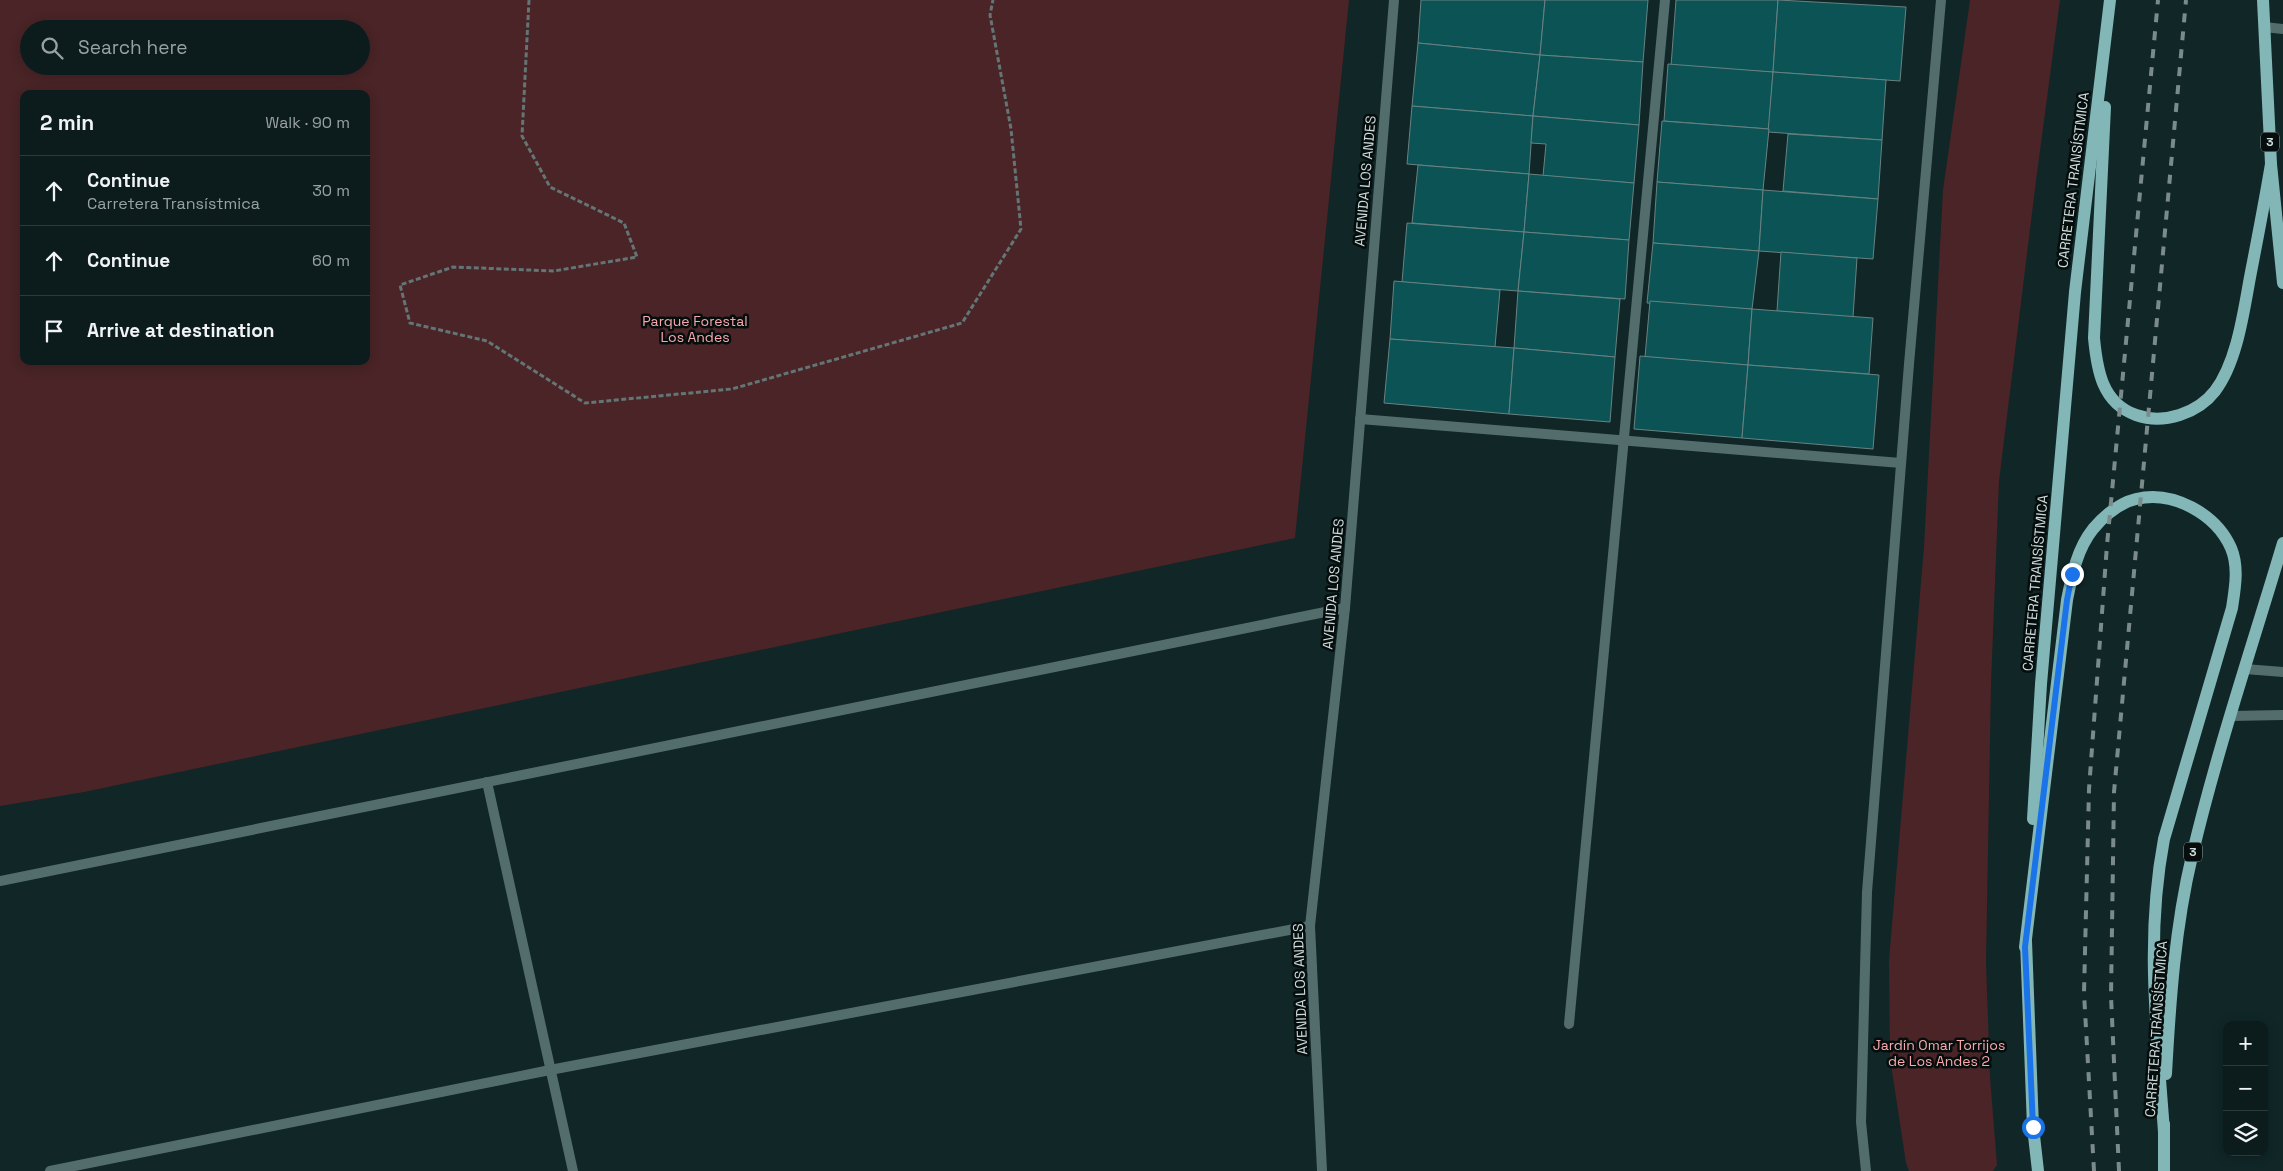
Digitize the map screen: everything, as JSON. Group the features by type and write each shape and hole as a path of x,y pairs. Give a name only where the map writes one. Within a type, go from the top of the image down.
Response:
{"main road":[{"path":"2110,0 2094,338 2099,373 2105,390 2112,401 2124,410 2138,416 2168,418 2192,410 2203,404 2215,390 2226,372 2245,307 2271,164"},
{"name":"CARRETERA TRANSÍSTMICA","path":"2038,1171 2033,1127 2025,947 2041,684 2075,292 2110,0"},
{"name":"3","path":"2262,0 2271,164 2283,283"},
{"path":"2025,947 2067,600 2079,551 2092,530 2105,516 2120,506 2137,499 2159,498 2180,502 2200,511 2218,526 2231,548 2236,584 2232,608 2164,839 2157,877 2152,972 2164,1132"},
{"name":"CARRETERA TRANSÍSTMICA","path":"2164,1171 2169,1012 2178,934 2192,856 2231,716 2283,543"}],"street":[{"name":"AVENIDA LOS ANDES","path":"1322,1171 1310,926 1345,608 1394,0"},
{"path":"1569,1024 1665,0"},
{"path":"1866,1171 1861,1122 1867,892 1901,463 1941,0"},
{"path":"2264,27 2283,29"},
{"path":"1360,419 1901,463"},
{"path":"0,881 1345,608"},
{"path":"2245,669 2283,672"},
{"path":"2231,716 2283,715"},
{"path":"486,782 573,1171"},
{"path":"50,1171 550,1070 1310,926"}],"path":[{"path":"529,0 522,136 550,188 624,223 638,257 554,271 453,267 400,285 410,323 487,341 585,403 732,389 962,323 1021,229 1011,128 990,15 993,0"}],"green space":[{"name":"Parque Forestal Los Andes","path":"0,0 1349,0 1295,538 84,792 0,806"},
{"name":"Jardín Omar Torrijos de Los Andes 2","path":"1970,0 2060,0 1999,481 1991,684 1986,962 1990,1077 1997,1165 1993,1171 1909,1171 1906,1163 1890,1058 1889,960 1924,547 1943,190"}],"building":[{"path":"1421,0 1545,0 1540,55 1418,43"},
{"path":"1545,0 1648,0 1643,62 1540,55"},
{"path":"1676,0 1778,0 1773,72 1671,66"},
{"path":"1778,0 1906,7 1900,81 1773,72"},
{"path":"1418,43 1540,55 1533,116 1412,106"},
{"path":"1540,55 1643,62 1639,125 1533,116"},
{"path":"1668,64 1773,72 1769,129 1664,121"},
{"path":"1773,72 1886,80 1882,140 1768,132"},
{"path":"1412,106 1533,116 1529,174 1407,164"},
{"path":"1533,116 1639,125 1634,183 1543,176 1546,144 1531,143"},
{"path":"1662,121 1769,129 1763,190 1657,182"},
{"path":"1788,134 1882,140 1878,199 1783,191"},
{"path":"1418,165 1529,174 1524,232 1412,223"},
{"path":"1529,174 1634,183 1629,240 1524,232"},
{"path":"1657,182 1763,190 1759,251 1653,243"},
{"path":"1763,190 1878,199 1873,259 1759,251"},
{"path":"1407,223 1524,232 1518,291 1402,282"},
{"path":"1524,232 1629,240 1625,299 1518,291"},
{"path":"1653,243 1759,251 1752,309 1647,303"},
{"path":"1781,252 1857,258 1853,317 1777,311"},
{"path":"1394,281 1500,290 1495,347 1390,339"},
{"path":"1518,291 1620,299 1615,357 1514,348"},
{"path":"1650,301 1752,309 1748,365 1645,357"},
{"path":"1752,309 1873,318 1869,374 1748,365"},
{"path":"1390,339 1514,348 1509,414 1384,403"},
{"path":"1514,348 1615,357 1610,422 1509,414"},
{"path":"1640,356 1748,365 1742,438 1634,429"},
{"path":"1748,365 1879,375 1873,449 1742,438"}],"railway":[{"path":"2094,1171 2084,993 2089,789 2107,545 2158,0"},
{"path":"2119,1171 2111,996 2114,792 2186,0"}],"route":[{"path":"2033,1127 2025,947 2067,600 2072,574"}]}
